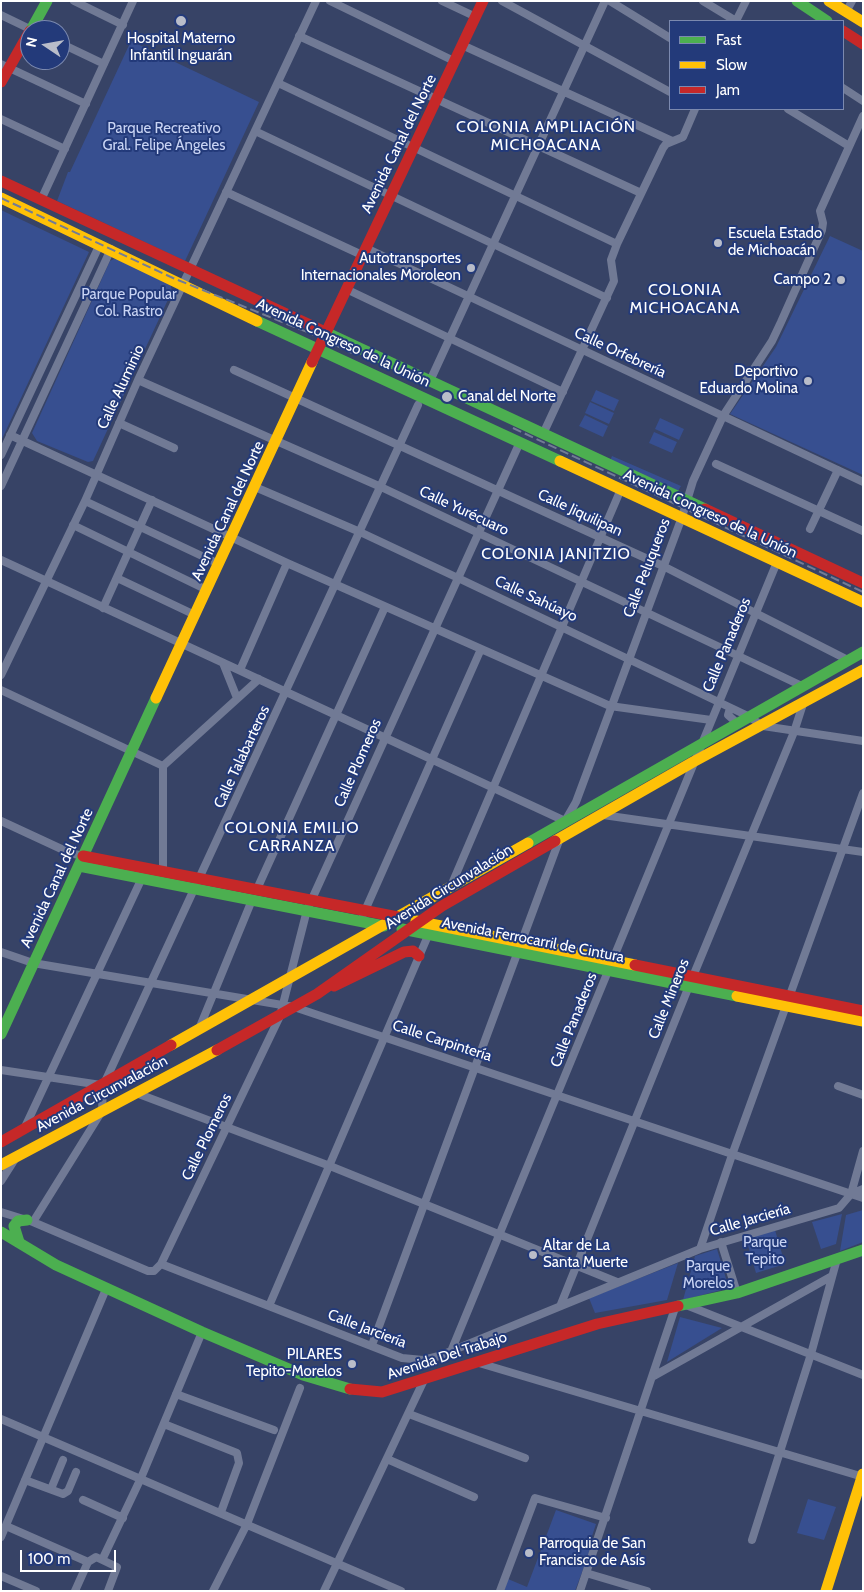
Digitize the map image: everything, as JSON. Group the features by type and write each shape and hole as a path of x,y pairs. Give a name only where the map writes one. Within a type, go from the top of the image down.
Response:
{"main road":[{"path":"37,20 47,1"},
{"name":"Avenida Canal del Norte","path":"1,1034 233,537 346,289 483,1"},
{"path":"797,1 826,20"},
{"path":"834,3 849,6 863,22"},
{"path":"844,32 863,44"},
{"path":"1,82 5,66 20,45"},
{"name":"Avenida Congreso de la Unión","path":"1,181 863,583"},
{"name":"Avenida Congreso de la Unión","path":"1,198 184,284 318,350 863,602"},
{"name":"Avenida Circunvalación","path":"1,1142 103,1086 367,935 381,925 863,652"},
{"name":"Avenida Circunvalación","path":"1,1165 317,994 418,921 561,837 863,670"},
{"name":"Avenida Ferrocarril de Cintura","path":"81,861 163,872 252,900 309,905"},
{"name":"Avenida Ferrocarril de Cintura","path":"81,861 141,880 257,889 309,905 363,916 396,917 418,921 431,929"},
{"name":"Avenida Ferrocarril de Cintura","path":"363,916 381,925 406,930 431,929 563,955 787,1001 863,1022"},
{"path":"367,935 373,944 371,955"},
{"path":"317,994 352,980 404,952 413,952 419,956"},
{"name":"Avenida Ferrocarril de Cintura","path":"787,1001 863,1011"},
{"path":"19,1242 14,1226 18,1221 30,1221"},
{"name":"Avenida Del Trabajo","path":"1,1232 56,1265 202,1332 303,1374 339,1387 364,1392 382,1392 424,1380 597,1324 737,1293 863,1250"},
{"path":"826,1591 863,1476"}],"street":[{"path":"74,1 123,25"},
{"path":"41,200 133,1"},
{"name":"Calle Aluminio","path":"1,675 73,525 138,380 316,1"},
{"path":"330,1 454,61"},
{"path":"442,1 476,17"},
{"path":"502,1 669,91"},
{"path":"430,381 605,1"},
{"path":"610,1 669,37"},
{"path":"703,1 734,20"},
{"path":"736,20 746,1"},
{"path":"1,15 20,24"},
{"path":"299,36 641,193"},
{"path":"462,45 672,141"},
{"path":"70,48 104,64"},
{"path":"5,66 86,104"},
{"path":"278,83 617,244"},
{"path":"844,89 863,101"},
{"path":"543,434 614,281 611,260 617,244 663,148 672,141 683,138 695,110"},
{"path":"790,110 849,146"},
{"name":"Calle Peluqueros","path":"565,821 576,802 610,706 682,517 685,501 723,416 772,340 788,307 822,230 823,223 820,211 863,116"},
{"path":"1,119 65,150"},
{"path":"255,131 607,298"},
{"name":"Calle Orfebrería","path":"226,192 469,297 863,482"},
{"path":"1,455 100,244"},
{"path":"1,486 111,249"},
{"path":"346,289 563,392"},
{"name":"Calle Jiquilipan","path":"234,370 297,396 663,566 848,660"},
{"name":"Calle Yurécuaro","path":"138,380 380,488 802,686"},
{"name":"Calle Talabarteros","path":"30,1221 102,1111 103,1086 153,982 418,405"},
{"path":"119,424 174,448"},
{"path":"10,435 287,563 610,706 711,720"},
{"name":"Calle Plomeros","path":"161,1264 286,1010 291,977 309,905 383,739 436,629 520,442"},
{"path":"716,464 863,531"},
{"path":"810,529 838,470"},
{"name":"Calle Sahúayo","path":"255,487 360,532 458,578 748,716 763,726"},
{"path":"450,886 621,489"},
{"path":"103,608 152,500"},
{"path":"84,501 219,564"},
{"path":"73,525 207,590"},
{"path":"1,560 45,582 335,714 383,739 565,821"},
{"name":"Calle Panaderos","path":"452,1349 777,562"},
{"path":"240,670 287,563"},
{"path":"117,578 195,615"},
{"path":"257,889 385,607"},
{"path":"363,916 481,649"},
{"path":"223,662 238,698"},
{"path":"163,872 163,766 259,679"},
{"path":"1,690 163,766"},
{"name":"Calle Mineros","path":"561,1304 575,1265 794,732 803,704"},
{"path":"730,708 728,715 737,724"},
{"path":"763,726 863,741"},
{"path":"700,1249 787,1001 863,793"},
{"path":"603,815 669,826 863,852"},
{"path":"1,821 70,853 81,861"},
{"path":"372,1345 561,837"},
{"path":"24,1129 141,880"},
{"path":"198,1031 252,900"},
{"path":"269,1306 431,929"},
{"name":"Calle Carpintería","path":"1,952 33,963 97,972 252,1000 385,1037 863,1198"},
{"path":"1,1070 103,1086"},
{"path":"838,1086 863,1095"},
{"path":"136,1093 330,1166 617,1282"},
{"path":"851,1194 863,1151"},
{"path":"1,1181 16,1157"},
{"name":"Calle Jarciería","path":"161,1264 408,1360 423,1360 439,1356 561,1304 700,1249 840,1208 851,1194 863,1188"},
{"path":"1,1212 30,1221 148,1271 154,1271 161,1264"},
{"path":"721,1242 737,1293"},
{"path":"752,1540 811,1354 837,1259"},
{"path":"652,1377 832,1276"},
{"path":"1,1537 106,1289"},
{"path":"686,1305 863,1375"},
{"path":"580,1591 675,1308"},
{"path":"103,1558 141,1478 202,1332"},
{"path":"439,1356 445,1372"},
{"path":"475,1362 863,1476"},
{"path":"324,1591 424,1380"},
{"path":"213,1591 247,1524 300,1388"},
{"path":"176,1394 274,1430"},
{"path":"409,1414 525,1458"},
{"path":"1,1419 402,1591"},
{"path":"164,1424 237,1453 239,1463 220,1512"},
{"path":"387,1459 474,1497"},
{"path":"51,1489 63,1460"},
{"path":"26,1480 62,1493 67,1492 76,1472"},
{"path":"500,1591 535,1498 606,1518"},
{"path":"83,1500 123,1518"},
{"path":"6,1526 88,1562"},
{"path":"75,1591 88,1562 96,1557 103,1558 117,1566 108,1591"},
{"path":"586,1573 646,1591"},
{"path":"1,1576 36,1591"}],"green space":[{"name":"Parque Recreativo Gral. Felipe Ángeles","path":"131,41 259,102 185,261 57,201 68,172 70,172"},
{"path":"1,210 89,252 1,441"},
{"name":"Deportivo Eduardo Molina","path":"830,236 863,251 863,475 730,414 776,347"},
{"name":"Parque Popular Col. Rastro","path":"116,258 170,282 172,291 93,461 88,462 37,441 32,433 110,261"},
{"path":"596,390 619,400 614,411 591,401"},
{"path":"590,402 614,413 609,424 585,413"},
{"path":"585,415 608,426 603,437 579,426"},
{"path":"660,418 684,429 679,440 655,429"},
{"path":"654,432 677,442 672,453 649,443"},
{"path":"612,456 681,486 678,491 610,461"},
{"path":"863,1210 863,1242 840,1251 846,1215"},
{"path":"842,1214 836,1244 821,1249 812,1222"},
{"name":"Parque Tepito","path":"775,1230 785,1264 756,1273 746,1239"},
{"name":"Parque Morelos","path":"717,1249 729,1288 683,1300 695,1256"},
{"name":"Parque Morelos","path":"678,1263 667,1300 595,1313 589,1298"},
{"path":"680,1317 722,1328 667,1362"},
{"path":"808,1499 836,1507 824,1540 797,1533"},
{"path":"556,1510 596,1524 591,1539 594,1540 575,1591 504,1591 508,1579 527,1587"}],"railway":[{"path":"1,198 173,278 312,334 352,353"},
{"path":"513,428 863,592"}],"traffic: fast":[{"path":"37,20 47,1"},
{"path":"797,1 826,20"},
{"path":"257,321 560,461"},
{"path":"325,332 705,509"},
{"path":"528,843 863,652"},
{"path":"1,1034 156,698"},
{"path":"79,866 384,926"},
{"path":"402,929 737,996"},
{"path":"19,1242 14,1226 18,1221 27,1220"},
{"path":"1,1232 56,1265 202,1332 303,1375 350,1389"},
{"path":"678,1306 737,1293 863,1250"}],"traffic: slow":[{"path":"829,1 863,22"},
{"path":"1,198 257,321"},
{"path":"156,698 312,362"},
{"path":"560,461 863,602"},
{"path":"555,841 693,762 863,670"},
{"path":"171,1045 528,843"},
{"path":"416,921 635,965"},
{"path":"737,996 863,1021"},
{"path":"1,1165 217,1050"},
{"path":"826,1591 863,1474"}],"traffic: jam":[{"path":"312,362 483,1"},
{"path":"844,32 863,44"},
{"path":"1,82 20,49"},
{"path":"1,181 325,332"},
{"path":"705,509 863,583"},
{"path":"217,1050 317,994 442,906 555,841"},
{"path":"83,856 398,917"},
{"path":"334,986 404,952 413,951 419,956"},
{"path":"635,965 863,1011"},
{"path":"1,1142 171,1045"},
{"path":"350,1389 382,1392 597,1324 678,1306"}],"place":[{"name":"Hospital Materno Infantil Inguarán","path":"181,21"},
{"name":"Escuela Estado de Michoacán","path":"718,243"},
{"name":"Autotransportes Internacionales Moroleon","path":"471,268"},
{"name":"Campo 2","path":"841,280"},
{"name":"Deportivo Eduardo Molina","path":"808,381"},
{"name":"Canal del Norte","path":"447,397"},
{"name":"Altar de La Santa Muerte","path":"533,1255"},
{"name":"PILARES Tepito-Morelos","path":"352,1364"},
{"name":"Parroquia de San Francisco de Asís","path":"529,1553"}],"district":[{"name":"COLONIA AMPLIACIÓN MICHOACANA","path":"546,136"},
{"name":"COLONIA MICHOACANA","path":"685,299"},
{"name":"COLONIA JANITZIO","path":"556,554"},
{"name":"COLONIA EMILIO CARRANZA","path":"292,837"}]}
